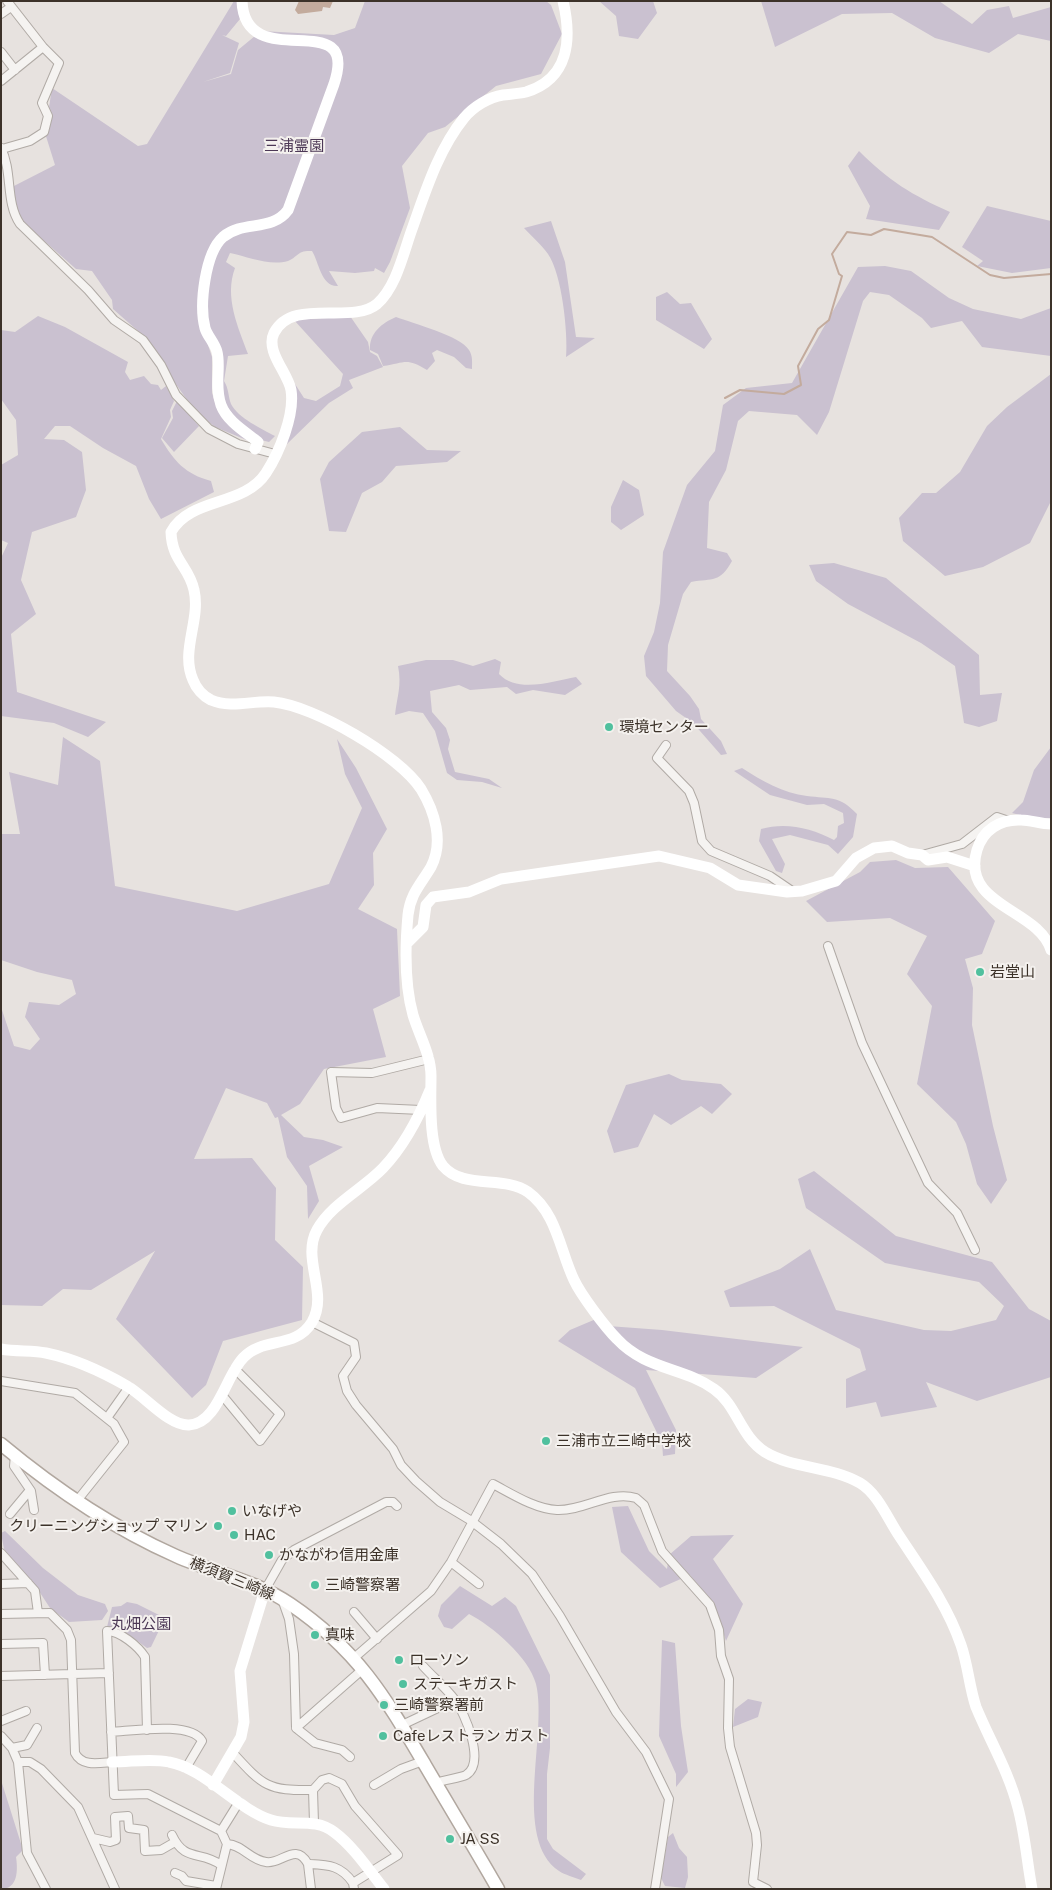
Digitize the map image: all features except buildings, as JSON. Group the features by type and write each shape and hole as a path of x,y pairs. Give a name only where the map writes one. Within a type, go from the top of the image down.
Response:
{"main road":[{"name":"横須賀三崎線","path":"1,1444 76,1502 113,1525 150,1544 265,1590 282,1599 315,1623 354,1658 402,1724 498,1889"}],"street":[{"path":"242,1 246,21 257,34 268,38 322,42 332,50 337,58 338,66 334,84 288,210 278,221 235,231 225,236 214,248 209,261 203,319 206,330 217,352 216,380 221,405 230,420 258,442 255,449"},
{"path":"563,1 569,25 566,52 558,69 548,80 534,89 492,98 465,117 444,149 425,194 394,279 385,295 368,309 298,315 285,322 274,333 275,353 291,388 292,398 285,433 265,474 247,490 182,517 171,532 174,555 194,590 193,633 188,652 190,669 194,684 206,698 236,704 274,702 296,707 325,718 386,756 414,781 432,812 437,831 438,847 434,862 413,893 408,913 407,942 409,996 429,1059 433,1136 438,1156 444,1166 462,1177 510,1185 527,1190 542,1206 554,1225 574,1280 580,1291 619,1341 653,1364 713,1388 729,1403 752,1442 765,1452 782,1460 845,1476 863,1485 878,1502 949,1615 962,1648 973,1699 1005,1769 1019,1809 1032,1889"},
{"path":"1,14 9,4 43,48 59,63 42,103 48,116 48,124 44,132 30,141 2,148 7,163 14,215 20,224 88,290 114,320 143,340 162,365 176,395 209,429 255,449 275,454"},
{"path":"1,81 43,48"},
{"path":"1,52 15,70"},
{"path":"666,744 657,758 689,791 694,803 702,841 711,851 770,876 794,892"},
{"path":"407,942 423,928 426,905 433,897 469,892 501,879 659,856 675,858 710,868 738,885 794,892 836,881 856,858 874,848 892,846 908,854 922,854 962,844 998,816 1009,821"},
{"path":"1051,824 1021,820 1009,821 993,827 982,838 976,851 975,866 980,880 991,898 1000,906 1036,927 1047,941 1051,950"},
{"path":"922,854 925,860 947,857 975,866"},
{"path":"828,946 862,1043 928,1183 957,1213 975,1250"},
{"path":"421,1110 398,1107 377,1108 341,1118 336,1108 332,1072 372,1073 429,1059"},
{"path":"1,1349 44,1353 91,1368 129,1387 174,1422 187,1425 197,1424 206,1418 222,1395 235,1369 245,1355 253,1350 295,1338 304,1332 312,1322 318,1301 312,1262 312,1242 318,1228 336,1209 384,1167 421,1110 430,1089"},
{"path":"312,1322 351,1339 354,1343 356,1357 344,1372 343,1381 356,1405 401,1465 416,1481 440,1502 474,1523 501,1544 532,1574 560,1616 616,1712 646,1752 669,1799 655,1889"},
{"path":"222,1395 260,1441 280,1414 235,1369"},
{"path":"1,1381 75,1393 114,1424 124,1442 76,1502"},
{"path":"107,1418 129,1387"},
{"path":"15,1455 14,1466 30,1490 34,1510"},
{"path":"354,1658 431,1591 474,1523 493,1484 530,1502 558,1510 625,1496 636,1498 644,1505 662,1551 710,1605 719,1630 721,1656 729,1679 728,1728 730,1747 756,1833 757,1845 753,1882 767,1889"},
{"path":"10,1514 30,1490"},
{"path":"213,1785 241,1736 244,1722 240,1671 265,1590 282,1560 294,1550 386,1502 390,1501 397,1506"},
{"path":"1,1553 37,1596 38,1613"},
{"path":"451,1562 479,1584"},
{"path":"1,1584 28,1583"},
{"path":"282,1599 289,1619 294,1654 296,1728"},
{"path":"354,1612 377,1639"},
{"path":"1,1614 50,1613 69,1633 74,1748 77,1756 86,1763 160,1761 186,1768 271,1820 314,1823 325,1826 337,1835 384,1889"},
{"path":"147,1730 145,1657 141,1651 114,1631 107,1631 114,1796 148,1794 220,1831 227,1844 216,1887 186,1881 176,1873"},
{"path":"1,1644 43,1643 45,1675"},
{"path":"423,1666 455,1700 466,1717 474,1751 474,1764 466,1775 436,1783"},
{"path":"296,1728 363,1669"},
{"path":"1,1676 109,1673"},
{"path":"402,1724 455,1700"},
{"path":"1,1721 26,1711"},
{"path":"12,1748 27,1745 37,1728"},
{"path":"296,1728 315,1743 342,1750 350,1757"},
{"path":"111,1732 186,1730 201,1738 201,1745 186,1768"},
{"path":"1,1736 12,1748 18,1762 27,1853 46,1889"},
{"path":"233,1753 262,1783 283,1791 313,1790"},
{"path":"374,1785 401,1769 423,1761"},
{"path":"18,1762 35,1765 62,1788 78,1807 116,1889"},
{"path":"308,1864 336,1867 345,1872 353,1886 370,1872 398,1855 355,1806 342,1784 329,1778 322,1780 313,1790 314,1823"},
{"path":"220,1831 239,1802"},
{"path":"93,1838 110,1842 116,1840 115,1817 128,1816 129,1828 144,1830 145,1851 161,1850 173,1838 186,1854 221,1865"},
{"path":"227,1844 236,1844 251,1857 265,1862 273,1862 291,1854 301,1856 308,1864 311,1889"}],"green space":[{"name":"三浦霊園","path":"234,1 239,1 240,19 226,36 222,35 239,43 230,73 203,82 231,74 238,50 261,31 334,35 355,28 365,1 546,1 551,5 562,34 541,74 496,86 445,127 428,133 402,166 410,208 384,273 375,268 374,271 355,273 329,271 338,286 332,285 324,278 312,251 300,253 288,261 281,262 266,262 230,253 226,262 235,268 231,290 232,301 237,323 248,354 228,356 224,381 234,409 251,423 275,436 269,442 261,440 243,427 223,402 221,366 207,342 212,357 212,393 218,411 249,441 215,427 195,411 138,331 113,309 112,300 92,271 76,269 16,216 12,187 55,165 45,133 52,88 138,146 147,144"},
{"path":"599,1 653,1 657,13 638,39 619,36 616,16"},
{"path":"761,1 939,1 972,24 987,10 1009,6 1013,18 1051,7 1051,41 1018,34 989,53 935,38 892,13 842,14 775,47"},
{"path":"859,151 881,171 902,186 924,200 950,212 939,230 866,219 870,206 848,166"},
{"path":"987,206 1051,221 1051,268 1012,273 977,266 983,261 962,247"},
{"path":"551,221 565,262 576,337 595,338 566,357 565,319 557,275 548,254 524,228"},
{"path":"885,266 911,271 949,298 973,309 1021,319 1051,308 1051,356 982,347 962,321 931,328 922,318 889,295 870,292 863,301 829,412 817,435 797,415 749,411 738,421 726,470 709,502 707,548 727,553 732,561 720,576 691,582 683,594 668,645 667,671 690,696 699,709 701,719 721,741 727,754 721,755 693,723 676,711 646,676 644,656 654,632 660,603 663,552 687,485 715,451 723,405 746,388 792,383 858,267"},
{"path":"667,292 680,304 691,303 712,339 704,349 656,320 656,297"},
{"path":"38,316 65,327 128,362 125,372 130,380 144,376 151,384 158,385 161,390 166,386 174,401 170,410 171,417 161,439 181,466 194,475 211,481 214,492 161,519 149,499 136,466 103,448 70,426 55,426 44,439 64,440 82,452 86,490 76,517 32,532 21,580 36,614 11,634 17,692 106,722 88,737 54,723 1,716 1,558 8,543 1,540 1,465 18,455 16,420 1,399 1,330 15,332"},
{"path":"350,316 368,342 370,352 377,356 383,367 349,380 353,388 329,403 287,444 296,400 295,384 304,398 316,401 340,386 343,374 294,320"},
{"path":"396,317 447,335 464,345 471,355 472,369 466,368 454,357 437,350 432,353 435,361 427,370 410,362 383,366 378,354 370,350 370,344 377,329"},
{"path":"1051,374 1051,501 1030,543 983,567 945,576 903,541 899,518 922,493 936,493 960,472 987,426 1007,407"},
{"path":"177,401 199,426 174,452 162,438 173,418 172,411"},
{"path":"400,427 427,450 461,451 447,462 396,466 382,482 362,493 346,532 329,531 320,479 329,462 362,432"},
{"path":"623,480 639,490 644,515 621,530 611,522 611,507"},
{"path":"834,563 886,578 979,655 980,695 1002,693 997,721 979,727 964,723 955,666 921,643 848,604 816,581 809,565"},
{"path":"495,659 501,662 499,674 507,680 516,683 526,685 547,683 576,677 582,684 565,695 533,690 516,694 507,687 470,690 459,685 430,691 432,712 446,728 450,740 448,749 455,772 489,779 502,788 482,782 457,780 447,773 435,731 423,713 409,711 395,715 399,685 398,666 426,660 453,660 473,666"},
{"path":"63,737 100,761 115,886 237,911 329,884 362,808 345,774 337,739 356,768 387,829 373,853 374,885 358,909 397,929 400,996 373,1009 386,1057 324,1069 300,1104 281,1115 304,1137 323,1140 343,1147 309,1166 319,1201 308,1219 307,1186 287,1157 278,1117 275,1118 267,1103 226,1088 194,1159 252,1158 276,1188 275,1240 303,1267 302,1320 223,1341 206,1385 192,1398 116,1319 155,1251 91,1290 63,1289 42,1306 1,1305 1,1007 14,1046 30,1050 40,1039 25,1017 29,1002 59,1005 76,994 72,980 37,972 1,960 1,834 20,834 9,772 58,785"},
{"path":"1051,747 1051,818 1039,820 1012,813 1023,802 1034,770"},
{"path":"742,768 781,789 807,796 834,799 845,804 857,814 853,837 838,854 828,845 790,835 772,839 785,864 782,873 776,871 759,841 761,829 780,826 798,827 834,840 837,837 838,826 844,823 843,813 824,804 807,805 770,795 734,771"},
{"path":"896,860 915,868 948,867 995,921 982,954 965,959 973,988 972,1025 993,1126 1007,1180 991,1204 977,1184 966,1144 956,1122 917,1084 932,1006 907,974 927,936 890,918 827,922 806,901 860,872 870,862"},
{"path":"669,1074 682,1080 721,1084 732,1094 712,1114 701,1106 671,1125 654,1114 638,1147 614,1153 607,1131 626,1085"},
{"path":"814,1171 896,1236 992,1262 1029,1309 1051,1321 1051,1377 977,1401 926,1382 937,1407 881,1417 876,1402 846,1408 846,1379 866,1370 860,1349 774,1306 730,1307 724,1291 780,1269 810,1249 836,1310 924,1330 951,1331 996,1320 1004,1306 979,1282 885,1263 806,1208 798,1179"},
{"path":"596,1319 608,1326 662,1330 803,1347 756,1378 646,1370 676,1430 675,1454 663,1456 662,1443 635,1388 558,1341 570,1330"},
{"path":"628,1506 649,1551 667,1569 669,1555 691,1536 734,1535 713,1559 743,1604 726,1641 714,1604 690,1575 660,1588 621,1552 612,1507"},
{"path":"5,1531 43,1568 78,1595 105,1604 108,1611 102,1620 69,1622 50,1608 37,1588 4,1549 1,1533"},
{"path":"460,1586 492,1606 505,1597 516,1606 550,1675 547,1839 553,1849 586,1874 581,1880 559,1871 545,1856 537,1835 534,1811 534,1784 539,1705 536,1684 532,1674 526,1663 508,1643 488,1626 469,1614 452,1629 444,1627 438,1616 441,1605"},
{"name":"丸畑公園","path":"127,1602 137,1604 165,1618 151,1647 147,1648 118,1627 107,1627 112,1607 121,1606"},
{"path":"662,1640 675,1643 681,1726 688,1772 676,1787 676,1774 659,1736"},
{"path":"748,1699 762,1702 758,1717 733,1727 735,1709"},
{"path":"1,1780 23,1850 16,1857 17,1873 14,1882 11,1886 1,1889"},
{"path":"673,1833 679,1848 687,1857 688,1877 685,1888 665,1886 661,1878 668,1837"}],"shaded area":[{"path":"299,1 333,1 330,8 323,7 322,11 298,14 295,10"}],"waterway":[{"path":"725,398 740,390 784,394 801,385 798,366 818,329 829,320 842,276 839,274 832,254 847,232 871,235 884,229 932,237 990,275 1004,278 1051,274"}],"place":[{"name":"環境センター","path":"609,727"},
{"name":"岩堂山","path":"980,972"},
{"name":"三浦市立三崎中学校","path":"546,1441"},
{"name":"いなげや","path":"232,1511"},
{"name":"クリーニングショップ マリン","path":"218,1526"},
{"name":"HAC","path":"234,1535"},
{"name":"かながわ信用金庫","path":"269,1555"},
{"name":"三崎警察署","path":"315,1585"},
{"name":"真味","path":"315,1635"},
{"name":"ローソン","path":"399,1660"},
{"name":"ステーキガスト","path":"403,1684"},
{"name":"三崎警察署前","path":"384,1705"},
{"name":"Cafeレストラン ガスト","path":"383,1736"},
{"name":"JA SS","path":"450,1839"}]}
